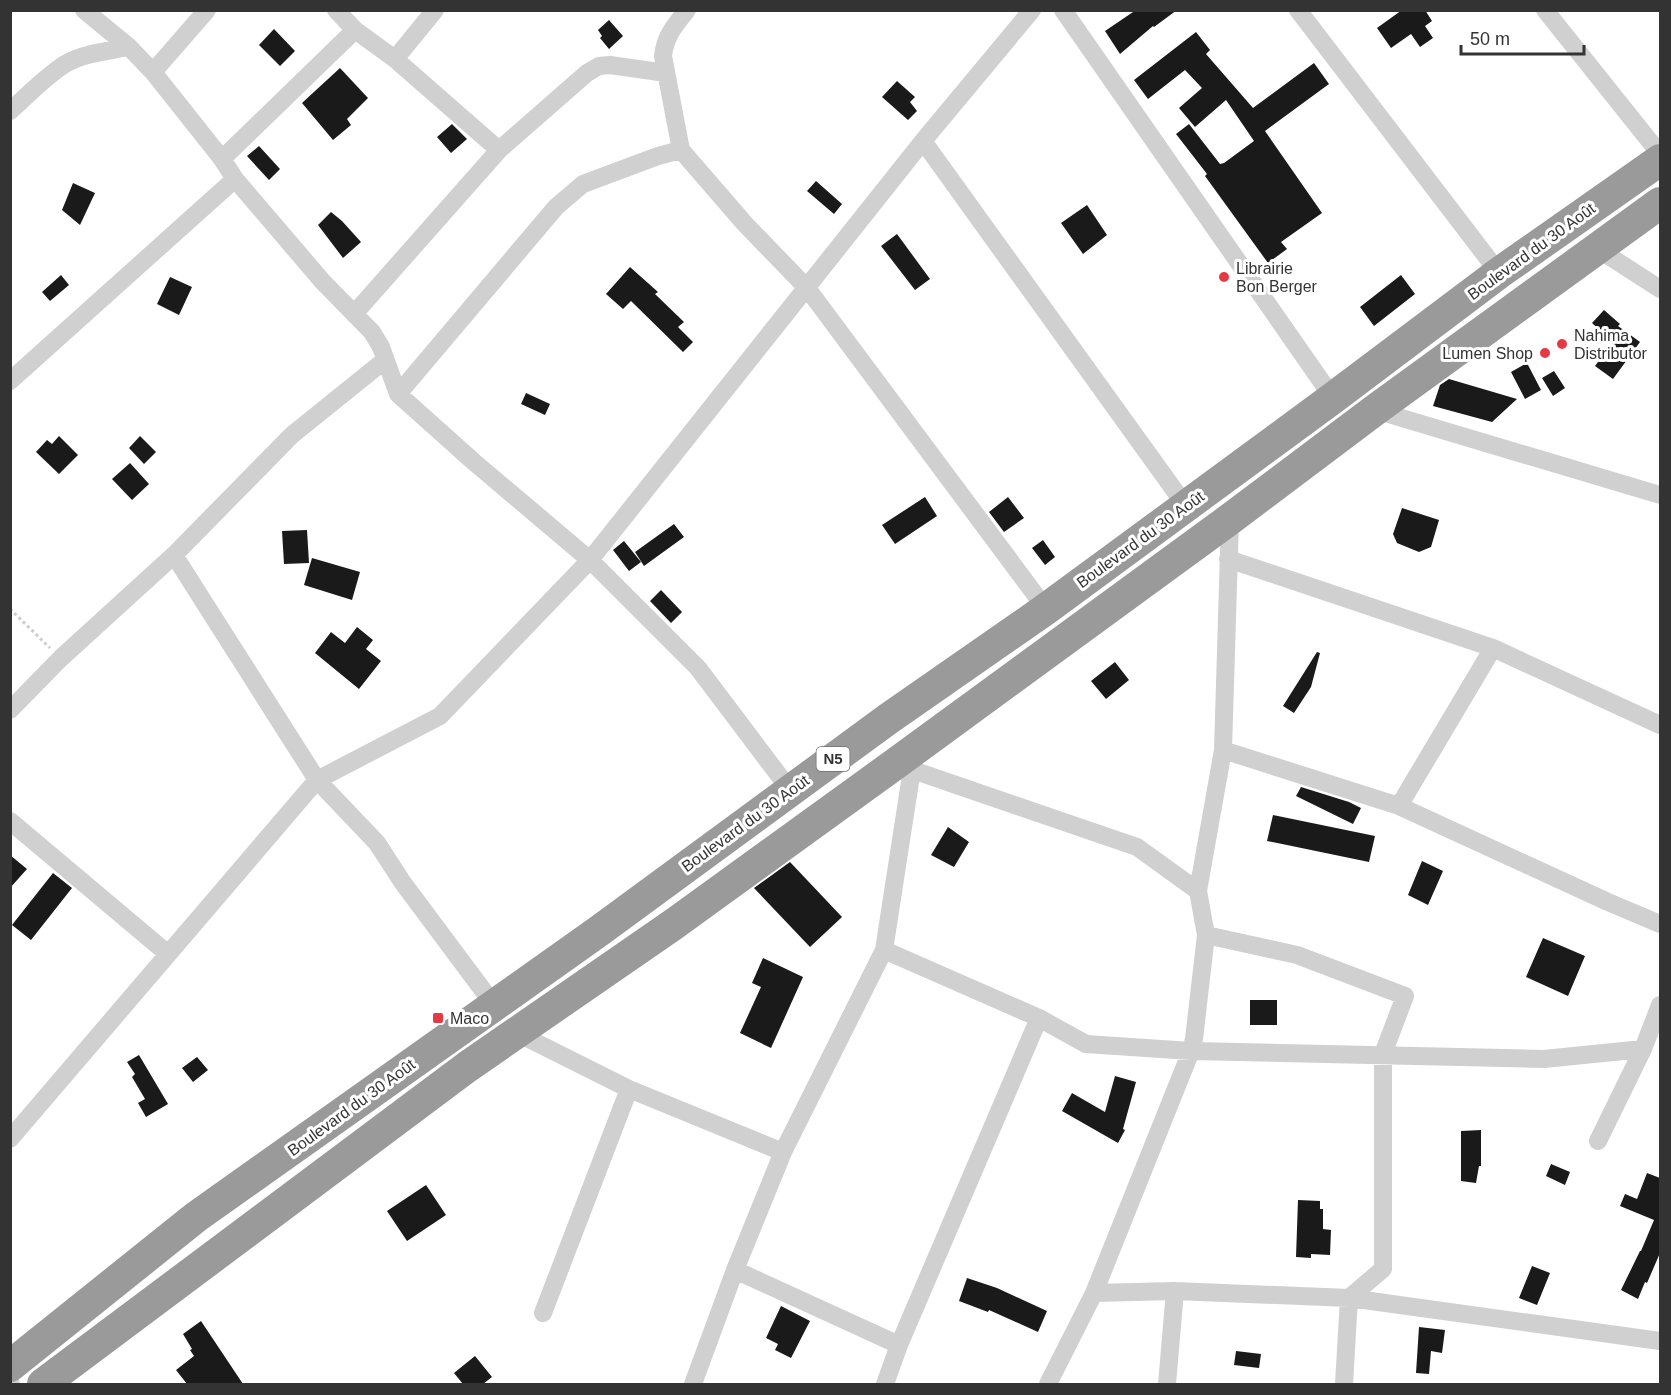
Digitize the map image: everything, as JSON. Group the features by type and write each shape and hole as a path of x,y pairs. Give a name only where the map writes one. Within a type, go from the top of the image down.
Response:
{"highway":[{"name":"Boulevard du 30 Août","path":"10,1366 196,1217 599,931 790,790 1046,609 1499,273 1660,160"},
{"name":"N5","path":"43,1384 448,1082 904,766 1375,410 1660,203"}],"street":[{"path":"84,10 129,47 153,72 222,159 235,179 322,282 378,339 398,394 590,560 698,668 790,790"},
{"path":"153,72 207,10"},
{"path":"336,10 355,30 395,59 500,150"},
{"path":"395,59 435,10"},
{"path":"687,10 669,32 663,56 681,150 745,224 807,288 1046,609"},
{"path":"10,1139 317,780 440,716 590,560 923,141 1032,10"},
{"path":"1063,10 1333,398"},
{"path":"1298,10 1499,273"},
{"path":"1545,10 1660,154"},
{"path":"222,159 355,30"},
{"path":"10,111 66,64 86,55 129,47"},
{"path":"354,314 500,150 587,73 599,66 623,66 666,73"},
{"path":"923,141 1185,505"},
{"path":"398,394 569,195 583,184 604,175 681,150"},
{"path":"10,381 235,179"},
{"path":"1598,249 1660,289"},
{"path":"10,710 61,658 174,555 292,435 386,360"},
{"path":"1375,410 1660,495"},
{"path":"1047,1384 1094,1293 1191,1051 1206,935 1198,891 1223,750 1230,519"},
{"path":"174,555 317,780 377,843 494,1005"},
{"path":"1228,559 1493,648 1660,725"},
{"path":"1399,806 1493,648"},
{"path":"1223,750 1399,806 1660,924"},
{"path":"693,1384 735,1270 783,1152 884,950 904,766 1137,847 1198,891"},
{"path":"10,821 168,954"},
{"path":"1206,935 1297,955 1405,996 1383,1054 1383,1269 1349,1298 1344,1384"},
{"path":"884,950 1039,1018 1086,1044 1191,1051 1544,1059 1643,1049"},
{"path":"1598,1141 1643,1049 1660,1005"},
{"path":"885,1384 899,1345 1039,1018"},
{"path":"517,1033 629,1089 783,1152"},
{"path":"543,1313 629,1089"},
{"path":"735,1270 899,1345"},
{"path":"1094,1293 1175,1291 1349,1298 1660,1341"},
{"path":"1167,1384 1175,1291"}],"path":[{"path":"10,609 61,658"}],"building":[{"path":"1136,10 1177,10 1153,26 1120,54 1105,31"},
{"path":"1402,10 1425,10 1432,21 1425,26 1433,38 1420,47 1411,34 1391,48 1377,28"},
{"path":"609,20 623,36 609,49 600,38 602,36 598,30"},
{"path":"274,29 295,51 280,66 259,45"},
{"path":"1196,32 1210,50 1206,54 1253,108 1314,63 1329,84 1265,131 1322,213 1281,242 1287,249 1268,263 1205,176 1207,174 1176,134 1189,124 1220,164 1224,163 1254,141 1226,100 1195,127 1179,108 1202,88 1185,70 1148,99 1134,80"},
{"path":"340,68 368,98 347,119 351,125 333,140 302,103"},
{"path":"897,81 915,97 910,102 917,111 908,120 882,97"},
{"path":"452,124 467,139 451,153 437,137"},
{"path":"259,146 280,169 269,180 247,156"},
{"path":"816,181 842,204 834,214 807,191"},
{"path":"73,183 95,193 80,225 62,210"},
{"path":"1087,205 1107,235 1083,254 1061,223"},
{"path":"331,212 361,242 343,258 318,225"},
{"path":"897,234 930,279 915,290 881,246"},
{"path":"630,267 658,292 655,294 684,322 678,327 693,342 683,352 631,301 623,309 606,294"},
{"path":"61,275 69,285 50,301 42,292"},
{"path":"1401,275 1415,294 1374,326 1360,307"},
{"path":"170,277 192,287 179,315 157,304"},
{"path":"1604,310 1620,324 1618,326 1640,342 1613,379 1595,366 1613,342 1592,323"},
{"path":"1527,363 1541,390 1525,399 1511,372"},
{"path":"1554,371 1565,388 1553,396 1542,378"},
{"path":"1449,379 1517,399 1492,422 1433,406 1440,385"},
{"path":"526,393 550,404 545,415 521,404"},
{"path":"59,436 78,455 59,474 36,452 47,440 52,444"},
{"path":"140,436 156,452 144,464 129,448"},
{"path":"130,463 149,484 132,500 112,479"},
{"path":"925,497 937,516 895,544 882,525"},
{"path":"1008,497 1024,518 1004,532 989,512"},
{"path":"1402,508 1439,520 1431,547 1419,552 1397,543 1393,534"},
{"path":"674,524 684,537 644,566 635,552"},
{"path":"307,530 309,563 284,564 282,531"},
{"path":"1043,540 1055,557 1045,565 1032,548"},
{"path":"624,541 641,562 629,571 613,550"},
{"path":"312,558 360,572 352,600 304,585"},
{"path":"661,590 682,612 671,623 650,601"},
{"path":"357,627 373,640 366,649 381,661 359,689 315,653 331,632 345,643"},
{"path":"1317,652 1320,653 1311,687 1294,713 1283,706"},
{"path":"1115,662 1129,680 1106,699 1091,681"},
{"path":"1301,787 1361,808 1353,824 1296,796"},
{"path":"1273,815 1375,836 1369,862 1267,841"},
{"path":"948,827 969,842 954,867 931,855"},
{"path":"10,855 27,869 10,888"},
{"path":"1422,861 1443,871 1428,905 1408,895"},
{"path":"790,862 842,917 810,947 754,888"},
{"path":"53,873 72,888 31,940 12,925"},
{"path":"1543,938 1585,956 1568,996 1526,977"},
{"path":"763,958 803,977 771,1048 740,1033 761,987 752,983"},
{"path":"1250,1000 1277,1000 1277,1025 1250,1025"},
{"path":"139,1055 168,1104 146,1117 138,1103 145,1099 132,1077 135,1074 127,1062"},
{"path":"197,1057 208,1070 193,1082 182,1068"},
{"path":"1115,1076 1136,1082 1123,1129 1125,1130 1118,1143 1062,1111 1072,1093 1105,1112"},
{"path":"1481,1130 1481,1166 1479,1166 1476,1183 1461,1181 1461,1131"},
{"path":"1551,1164 1570,1172 1565,1185 1546,1176"},
{"path":"1647,1173 1660,1178 1660,1253 1638,1299 1621,1290 1654,1220 1620,1206 1625,1194 1637,1199"},
{"path":"426,1185 446,1215 407,1241 387,1211"},
{"path":"1298,1200 1320,1201 1320,1209 1323,1209 1323,1229 1331,1230 1330,1255 1311,1254 1311,1258 1296,1257"},
{"path":"1532,1266 1550,1273 1537,1305 1519,1298"},
{"path":"967,1278 997,1288 1047,1311 1038,1332 989,1310 988,1312 959,1301"},
{"path":"781,1306 810,1321 791,1358 775,1350 778,1344 766,1338"},
{"path":"201,1321 243,1384 187,1384 176,1370 194,1356 183,1334"},
{"path":"1419,1327 1445,1330 1442,1353 1431,1351 1429,1374 1416,1373"},
{"path":"1236,1351 1261,1354 1259,1368 1234,1365"},
{"path":"475,1356 492,1377 483,1384 463,1384 454,1373"}],"place":[{"name":"Librairie Bon Berger","path":"1224,277"},
{"name":"Nahima Distributor","path":"1562,344"},
{"name":"Lumen Shop","path":"1545,353"},
{"name":"Maco","path":"438,1018"}]}
